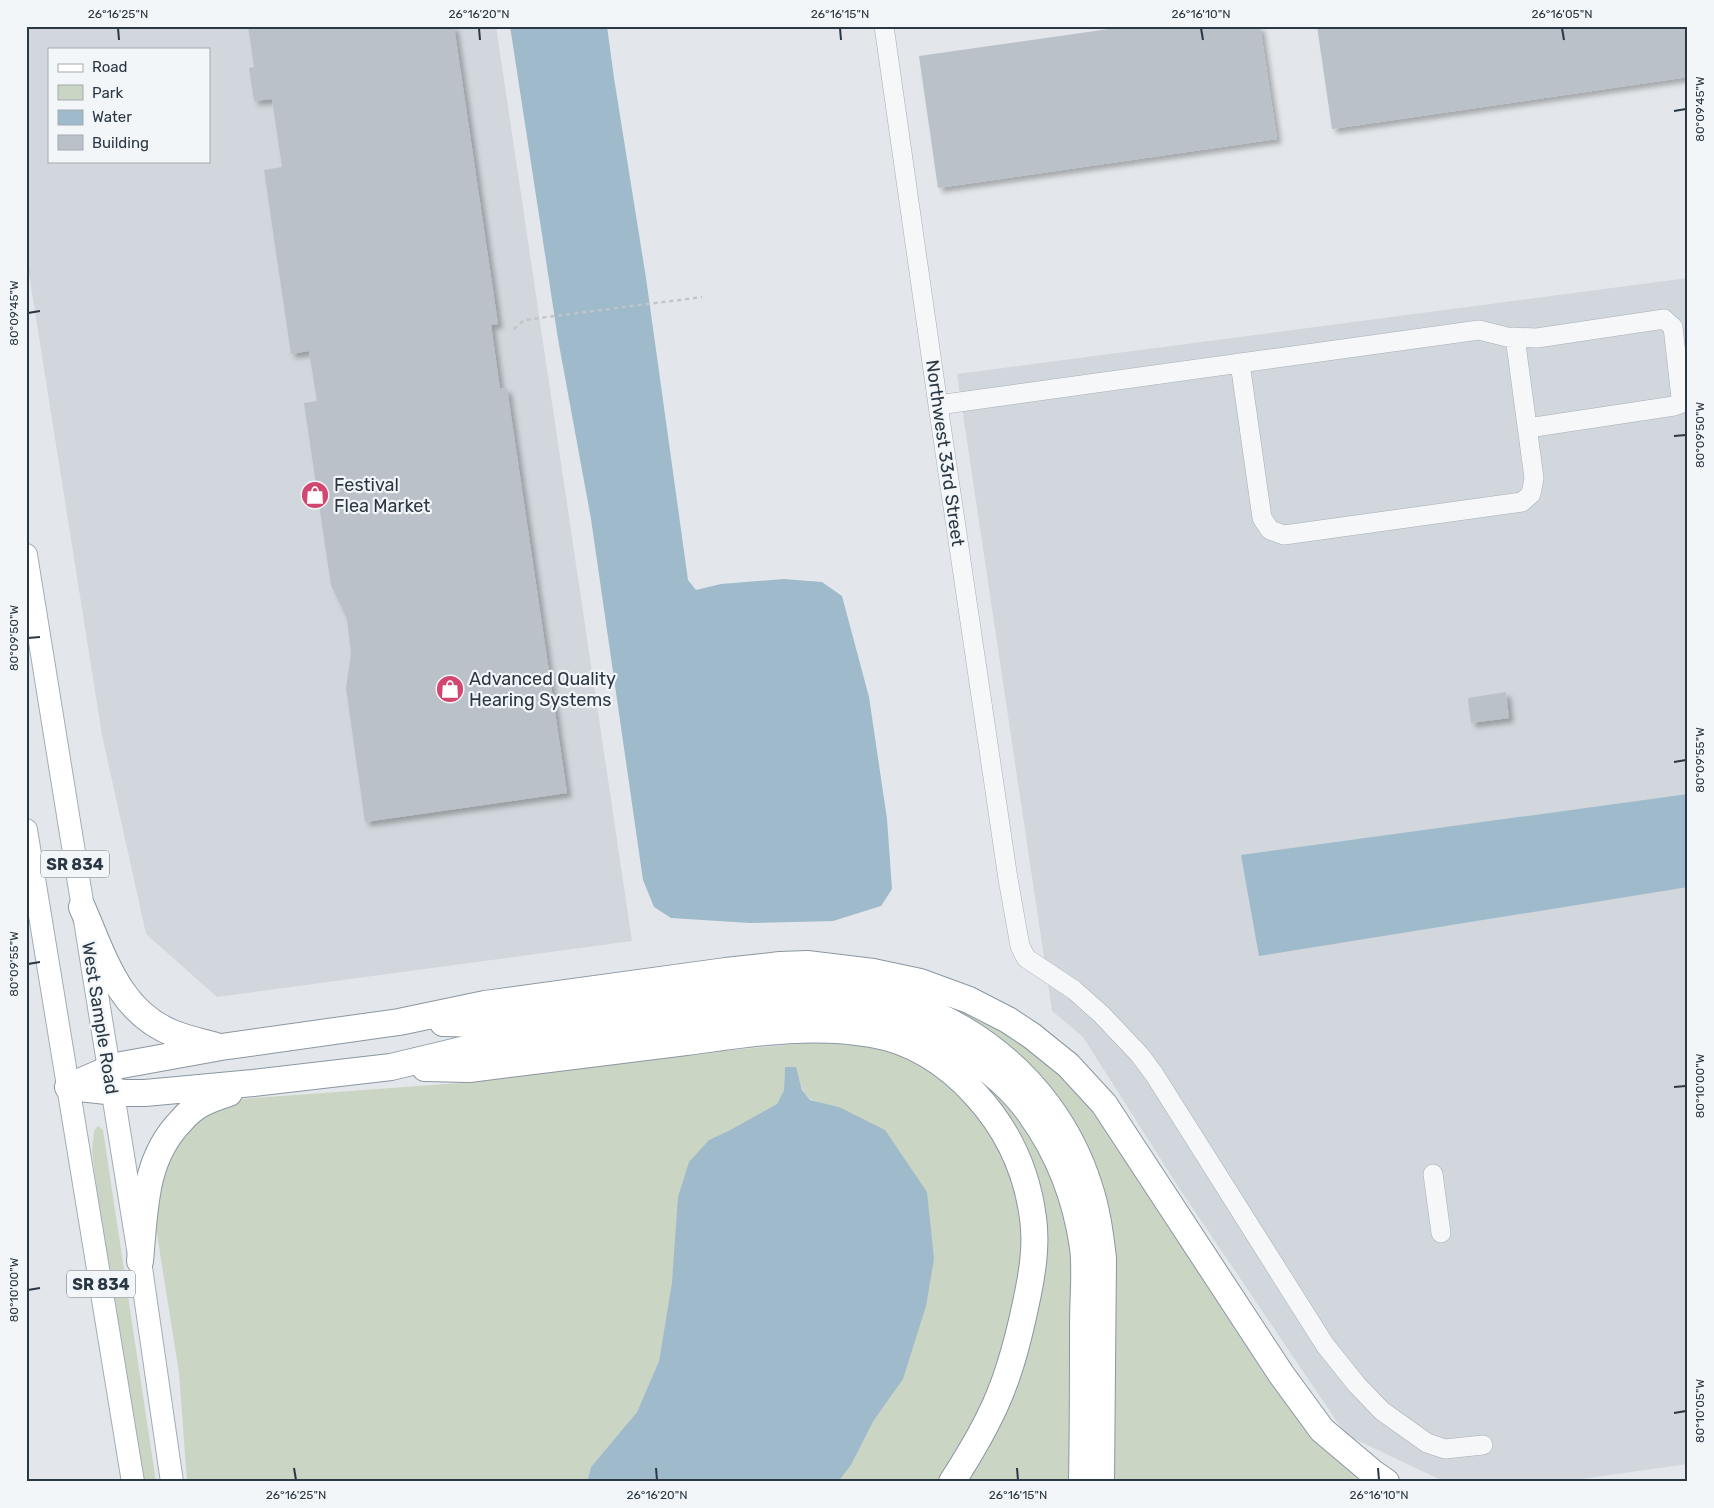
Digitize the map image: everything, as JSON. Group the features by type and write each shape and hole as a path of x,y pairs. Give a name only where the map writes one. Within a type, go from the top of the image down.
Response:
{"highway":[{"path":"82,907 113,977 125,997 140,1013 158,1026 175,1034 221,1047"},
{"path":"110,1080 116,1066 221,1047 399,1022 485,1004 780,965 807,964 873,972 920,982 969,1000 1008,1020 1032,1036 1068,1065 1104,1104 1281,1374 1322,1430 1373,1474 1386,1482"},
{"path":"399,1022 489,1024 766,987 820,987 858,990 922,1008 957,1025 993,1048 1018,1070 1041,1096 1062,1128 1080,1163 1089,1186 1096,1213 1102,1258 1101,1482"},
{"path":"68,1087 110,1080 145,1093 253,1083 391,1067 466,1049 788,1009 826,1009 883,1017 912,1025 943,1040 990,1072 1030,1114 1049,1143 1065,1176 1076,1209 1083,1250 1082,1482"},
{"path":"391,1067 469,1069 742,1035 810,1029 873,1034 910,1046 937,1059 960,1078 983,1103 1001,1127 1016,1154 1028,1187 1033,1219 1034,1253 1029,1290 1012,1360 991,1414 973,1450 952,1482"},
{"path":"140,1261 151,1171 160,1149 172,1130 200,1104 253,1083"}],"main road":[{"name":"West Sample Road","path":"26,555 140,1261 172,1482"},
{"name":"SR 834","path":"26,830 133,1482"}],"street":[{"name":"Northwest 33rd Street","path":"884,26 1008,879 1020,946 1026,958 1074,990 1101,1014 1144,1061 1222,1178 1325,1344 1357,1385 1382,1411 1427,1443 1445,1449 1483,1445"},
{"path":"938,405 1479,330 1514,337 1537,338 1664,319 1673,327 1681,398 1680,404 1528,432"},
{"path":"1240,363 1262,518 1270,530 1284,535 1522,502 1531,494 1534,478 1514,337"},
{"path":"1434,1174 1441,1233"}],"path":[{"path":"26,272 32,272"},
{"path":"514,329 524,320 702,297"}],"shaded area":[{"name":"Festival Flea Market","path":"26,26 496,26 632,941 217,997 146,934 102,735 26,255"},
{"path":"1688,278 1688,1464 1560,1482 1445,1482 1346,1435 1181,1191 1083,1037 1052,1011 957,374"}],"green space":[{"path":"924,995 982,1014 1083,1090 1367,1482 1110,1482 1103,1189 1092,1156 1071,1116 1058,1097 1012,1047 976,1021"},
{"path":"819,1042 868,1047 888,1052 911,1060 936,1073 969,1100 1011,1165 1026,1247 997,1376 942,1482 838,1482 851,1465 874,1420 839,1107 818,1102 808,1097 804,1093 795,1067 785,1068 784,1090 777,1104 709,1140 672,1282 659,1361 637,1412 591,1467 587,1482 187,1482 179,1373 153,1209 176,1135 228,1100 459,1083 700,1053"},
{"path":"993,1089 1018,1118 1036,1144 1061,1200 1071,1252 1071,1482 961,1482 1040,1270 989,1091"},
{"path":"98,1126 103,1130 156,1482 143,1482 102,1236 92,1151 94,1131"}],"water":[{"path":"510,26 607,26 646,278 688,580 696,590 721,584 784,579 822,582 842,596 869,697 887,819 892,889 881,906 833,921 750,923 671,918 654,907 643,880 591,519 558,339"},
{"path":"1688,794 1688,887 1259,956 1241,855"},
{"path":"785,1067 796,1067 802,1090 810,1100 839,1107 885,1130 927,1192 934,1259 926,1306 903,1379 874,1420 851,1465 838,1482 587,1482 591,1467 637,1412 659,1361 672,1282 678,1197 689,1162 709,1140 777,1104 784,1090"}],"building":[{"path":"248,26 454,26 498,324 491,325 500,389 507,388 567,793 365,822 346,688 351,653 347,619 331,585 304,403 317,401 309,351 291,354 264,170 282,167 272,99 254,101 249,68 254,67"},
{"path":"1130,26 1260,26 1277,139 938,188 919,56"},
{"path":"1317,26 1688,26 1688,77 1332,129"},
{"path":"1506,692 1509,718 1471,723 1468,698"}],"place":[{"name":"Festival Flea Market","path":"315,495"},
{"name":"Advanced Quality Hearing Systems","path":"450,689"}]}
